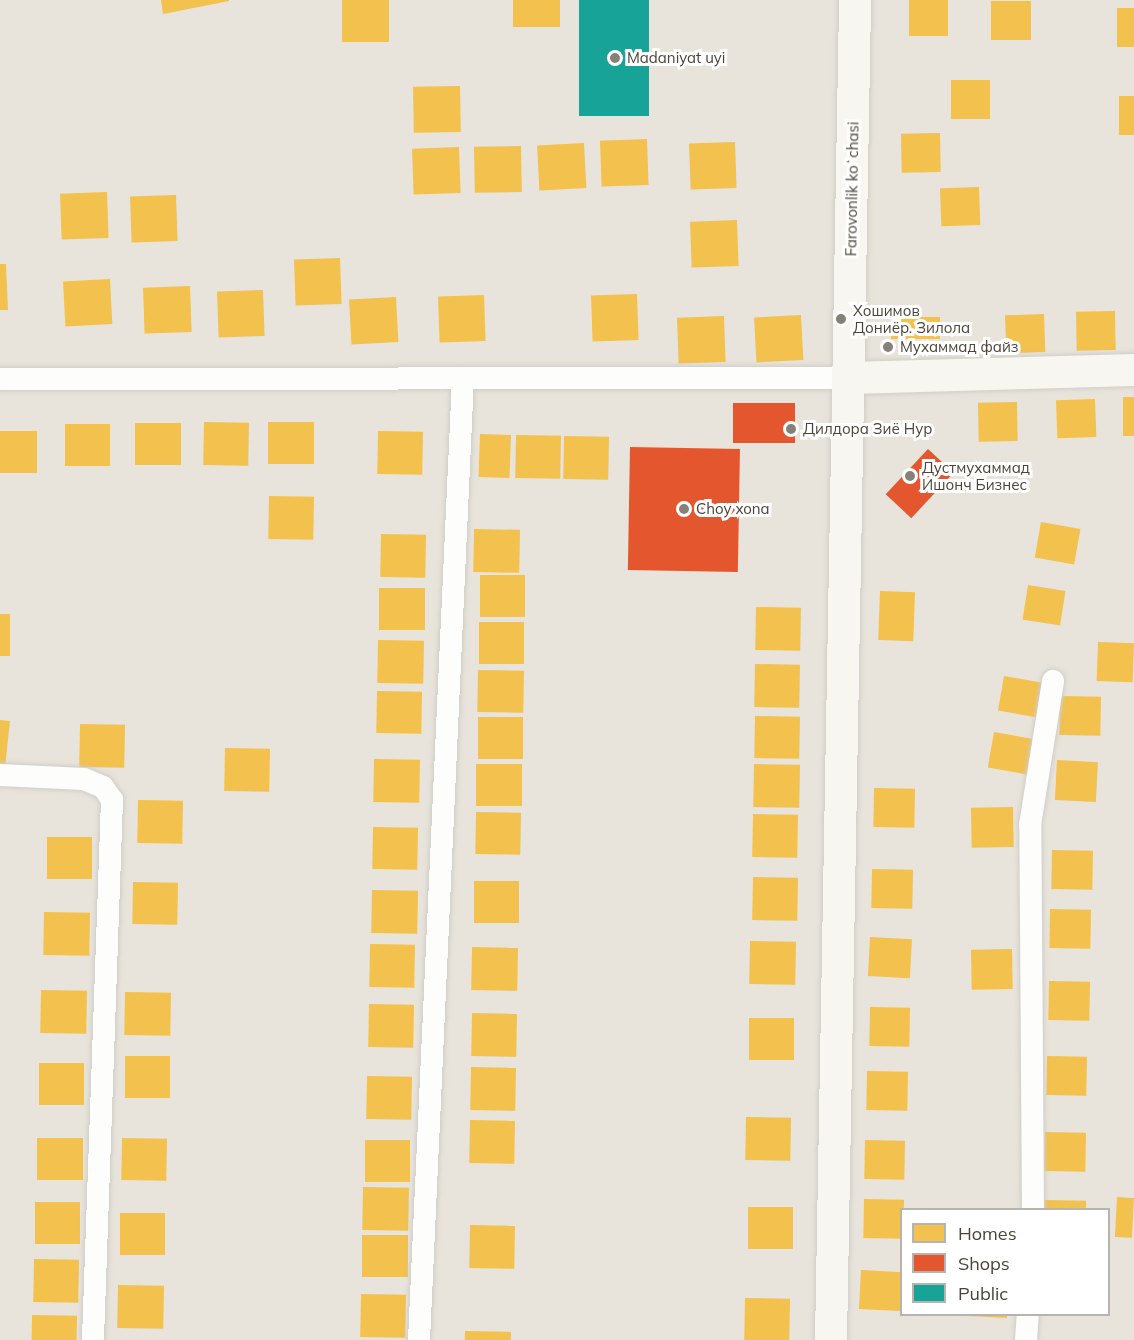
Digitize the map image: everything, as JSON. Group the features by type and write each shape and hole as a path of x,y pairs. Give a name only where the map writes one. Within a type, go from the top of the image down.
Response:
{"street":[{"name":"Farovonlik koʻchasi","path":"831,1340 855,0"},
{"path":"0,379 849,378 1134,370"},
{"path":"419,1340 463,378"},
{"path":"1033,1208 1030,825 1053,681"},
{"path":"0,775 84,779 104,787 112,800 93,1340"},
{"path":"1026,1340 1028,1316"}],"shaded area":[{"path":"0,0 1134,0 1134,1340 0,1340"}],"building: Homes":[{"path":"161,0 229,0 229,1 163,14"},
{"path":"342,0 389,0 389,42 342,42"},
{"path":"513,0 560,0 560,27 513,27"},
{"path":"909,0 948,0 948,36 909,36"},
{"path":"991,1 1031,1 1031,40 991,40"},
{"path":"1117,8 1134,8 1134,47 1117,47"},
{"path":"951,80 990,80 990,119 951,119"},
{"path":"460,86 461,132 414,133 413,87"},
{"path":"1119,96 1134,96 1134,135 1119,135"},
{"path":"940,133 941,172 902,173 901,134"},
{"path":"647,139 649,185 602,187 600,141"},
{"path":"735,142 737,188 691,190 689,144"},
{"path":"584,143 586,188 539,190 537,145"},
{"path":"521,146 522,192 475,193 474,147"},
{"path":"459,147 461,193 414,195 412,149"},
{"path":"979,187 980,225 941,226 940,188"},
{"path":"107,192 109,238 62,240 60,194"},
{"path":"176,195 178,241 132,243 130,197"},
{"path":"737,220 739,266 692,268 690,222"},
{"path":"340,258 342,304 296,306 294,260"},
{"path":"0,264 6,264 8,310 0,310"},
{"path":"110,279 112,324 65,326 63,281"},
{"path":"190,286 192,332 145,334 143,288"},
{"path":"263,290 265,336 219,338 217,292"},
{"path":"637,294 639,340 593,342 591,296"},
{"path":"484,295 486,341 440,343 438,297"},
{"path":"396,297 398,342 351,344 349,299"},
{"path":"1115,311 1116,350 1077,351 1076,312"},
{"path":"1044,314 1045,352 1006,353 1005,315"},
{"path":"801,315 803,360 756,362 754,317"},
{"path":"724,316 726,362 679,364 677,318"},
{"path":"891,317 940,317 940,339 891,339"},
{"path":"1123,397 1134,397 1134,436 1123,436"},
{"path":"1095,399 1096,437 1057,438 1056,400"},
{"path":"1017,402 1018,441 979,442 978,403"},
{"path":"204,422 249,423 248,466 203,465"},
{"path":"268,422 314,422 314,464 268,464"},
{"path":"135,423 181,423 181,465 135,465"},
{"path":"65,424 110,424 110,466 65,466"},
{"path":"0,431 37,431 37,473 0,473"},
{"path":"378,431 423,432 422,475 377,474"},
{"path":"480,434 511,435 509,478 478,477"},
{"path":"516,435 561,436 560,479 515,478"},
{"path":"564,436 609,437 608,480 563,479"},
{"path":"269,496 314,497 313,540 268,539"},
{"path":"1041,522 1080,529 1074,564 1035,557"},
{"path":"474,529 520,530 519,573 473,572"},
{"path":"381,534 426,535 425,578 380,577"},
{"path":"480,575 525,575 525,617 480,617"},
{"path":"1028,585 1066,591 1060,626 1023,620"},
{"path":"379,588 425,588 425,630 379,630"},
{"path":"880,591 915,592 913,641 878,640"},
{"path":"756,607 801,608 800,651 755,650"},
{"path":"0,614 10,614 10,656 0,656"},
{"path":"479,622 524,622 524,664 479,664"},
{"path":"378,640 424,641 423,684 377,683"},
{"path":"1098,642 1134,643 1133,682 1097,681"},
{"path":"755,664 800,665 799,708 754,707"},
{"path":"478,670 524,671 523,713 477,712"},
{"path":"1004,676 1043,683 1037,717 998,710"},
{"path":"377,691 422,692 421,734 376,733"},
{"path":"1060,696 1101,697 1100,736 1059,735"},
{"path":"755,716 800,717 799,759 754,758"},
{"path":"478,717 523,717 523,759 478,759"},
{"path":"0,720 10,721 5,764 0,763"},
{"path":"80,724 125,725 124,768 79,767"},
{"path":"994,732 1033,739 1027,774 988,767"},
{"path":"225,748 270,749 269,792 224,791"},
{"path":"374,759 420,760 419,803 373,802"},
{"path":"1057,760 1098,762 1096,802 1055,800"},
{"path":"476,764 522,764 522,806 476,806"},
{"path":"754,764 800,765 799,808 753,807"},
{"path":"874,788 915,789 914,828 873,827"},
{"path":"138,800 183,801 182,844 137,843"},
{"path":"1013,807 1014,847 972,848 971,808"},
{"path":"476,812 521,813 520,855 475,854"},
{"path":"753,814 798,815 797,858 752,857"},
{"path":"373,827 418,828 417,870 372,869"},
{"path":"47,837 92,837 92,879 47,879"},
{"path":"1052,850 1093,851 1092,890 1051,889"},
{"path":"872,869 913,870 912,909 871,908"},
{"path":"753,877 798,878 797,921 752,920"},
{"path":"474,881 519,881 519,923 474,923"},
{"path":"133,882 178,883 177,925 132,924"},
{"path":"372,890 418,891 417,934 371,933"},
{"path":"1050,909 1091,910 1090,949 1049,948"},
{"path":"44,912 90,913 89,956 43,955"},
{"path":"870,937 912,939 910,978 868,976"},
{"path":"750,941 796,942 795,985 749,984"},
{"path":"370,944 415,945 414,988 369,987"},
{"path":"472,947 518,948 517,991 471,990"},
{"path":"1012,949 1013,989 972,990 971,950"},
{"path":"1049,981 1090,982 1089,1021 1048,1020"},
{"path":"41,990 87,991 86,1034 40,1033"},
{"path":"125,992 171,993 170,1036 124,1035"},
{"path":"369,1004 414,1005 413,1048 368,1047"},
{"path":"870,1007 910,1008 909,1047 869,1046"},
{"path":"472,1013 517,1014 516,1057 471,1056"},
{"path":"749,1018 794,1018 794,1060 749,1060"},
{"path":"125,1056 170,1056 170,1098 125,1098"},
{"path":"1047,1056 1087,1057 1086,1096 1046,1095"},
{"path":"39,1063 84,1063 84,1105 39,1105"},
{"path":"471,1067 516,1068 515,1111 470,1110"},
{"path":"867,1071 908,1072 907,1111 866,1110"},
{"path":"367,1076 412,1077 411,1120 366,1119"},
{"path":"746,1117 791,1118 790,1161 745,1160"},
{"path":"470,1120 515,1121 514,1164 469,1163"},
{"path":"1045,1132 1086,1133 1085,1172 1044,1171"},
{"path":"37,1138 83,1138 83,1180 37,1180"},
{"path":"122,1138 167,1139 166,1181 121,1180"},
{"path":"365,1140 410,1140 410,1182 365,1182"},
{"path":"865,1140 905,1141 904,1180 864,1179"},
{"path":"363,1187 409,1188 408,1231 362,1230"},
{"path":"1117,1197 1134,1198 1132,1238 1115,1237"},
{"path":"864,1199 904,1200 904,1208 900,1208 900,1239 863,1238"},
{"path":"1044,1200 1086,1201 1086,1208 1044,1208"},
{"path":"35,1202 80,1202 80,1244 35,1244"},
{"path":"748,1207 793,1207 793,1249 748,1249"},
{"path":"120,1213 165,1213 165,1255 120,1255"},
{"path":"470,1225 515,1226 514,1269 469,1268"},
{"path":"362,1235 408,1235 408,1277 362,1277"},
{"path":"34,1259 79,1260 78,1303 33,1302"},
{"path":"861,1270 900,1272 900,1311 859,1309"},
{"path":"118,1285 164,1286 163,1329 117,1328"},
{"path":"361,1294 406,1295 405,1338 360,1337"},
{"path":"745,1298 790,1299 789,1340 744,1340"},
{"path":"32,1315 77,1316 77,1340 32,1340"},
{"path":"967,1316 1007,1316 1007,1318"},
{"path":"465,1331 511,1332 511,1340 465,1340"}],"building: Shops":[{"path":"733,403 795,403 795,443 733,443"},
{"name":"Choy xona","path":"630,447 740,449 738,572 628,570"},
{"path":"928,449 954,473 911,518 886,494"}],"building: Public":[{"name":"Madaniyat uyi","path":"579,0 649,0 649,116 579,116"}],"place":[{"name":"Madaniyat uyi","path":"615,58"},
{"name":"Хошимов Дониёр. Зилола","path":"841,319"},
{"name":"Мухаммад файз","path":"888,347"},
{"name":"Дилдора Зиё Нур","path":"791,429"},
{"name":"Дустмухаммад Ишонч Бизнес","path":"910,476"},
{"name":"Choy xona","path":"684,509"}]}
